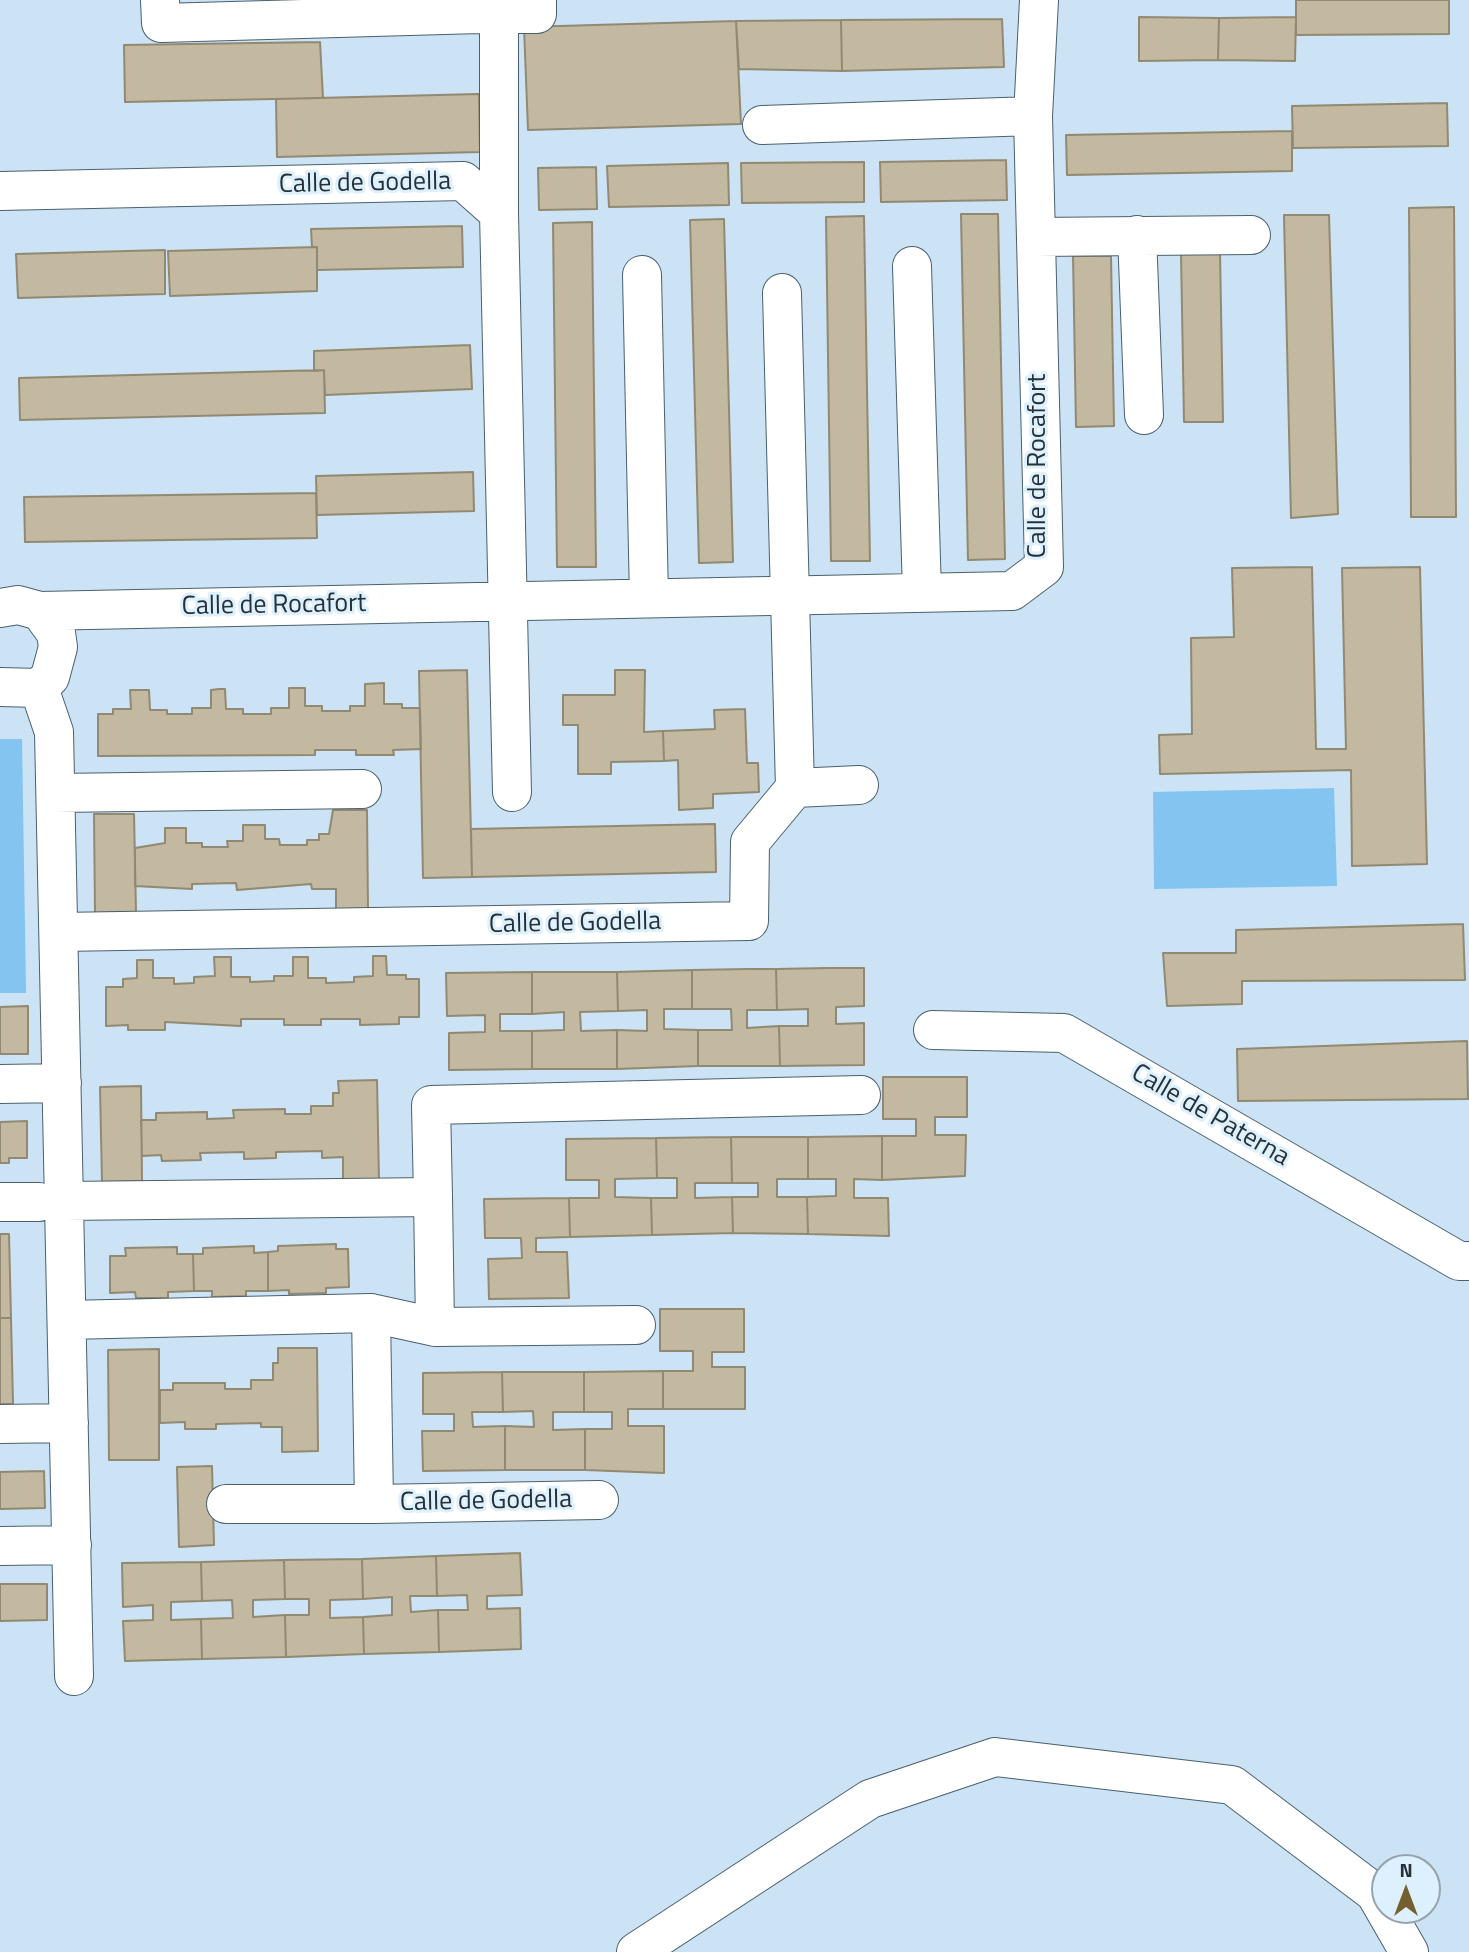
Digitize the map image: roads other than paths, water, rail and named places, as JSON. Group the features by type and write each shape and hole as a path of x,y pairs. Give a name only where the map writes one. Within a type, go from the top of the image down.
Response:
{"street":[{"path":"160,0 161,23 537,7"},
{"name":"Calle de Rocafort","path":"0,608 18,605 40,611 1012,591 1044,567 1033,116 1039,0"},
{"path":"487,9 499,213 512,792"},
{"path":"762,125 1033,116"},
{"name":"Calle de Godella","path":"0,191 463,181 499,213"},
{"path":"1137,235 1144,415"},
{"path":"1036,237 1251,235"},
{"path":"912,266 922,592"},
{"path":"642,275 649,598"},
{"path":"782,293 795,788 859,785"},
{"path":"0,687 38,688 50,677 58,647 56,633 40,611"},
{"path":"38,688 54,732 62,1083 52,1201 67,1320 74,1676"},
{"name":"Calle de Godella","path":"59,932 750,921 750,842 795,788"},
{"path":"56,793 362,789"},
{"name":"Calle de Paterna","path":"933,1030 1065,1033 1459,1261 1469,1261"},
{"path":"0,1084 62,1083"},
{"path":"435,1327 431,1105 861,1095"},
{"path":"0,1202 433,1197"},
{"path":"67,1320 371,1313 435,1327 636,1325"},
{"name":"Calle de Godella","path":"371,1313 374,1504"},
{"path":"0,1424 69,1423"},
{"name":"Calle de Godella","path":"226,1504 599,1500"},
{"path":"0,1546 72,1545"},
{"path":"636,1952 870,1798 995,1757 1232,1785 1375,1893 1409,1952"}]}
